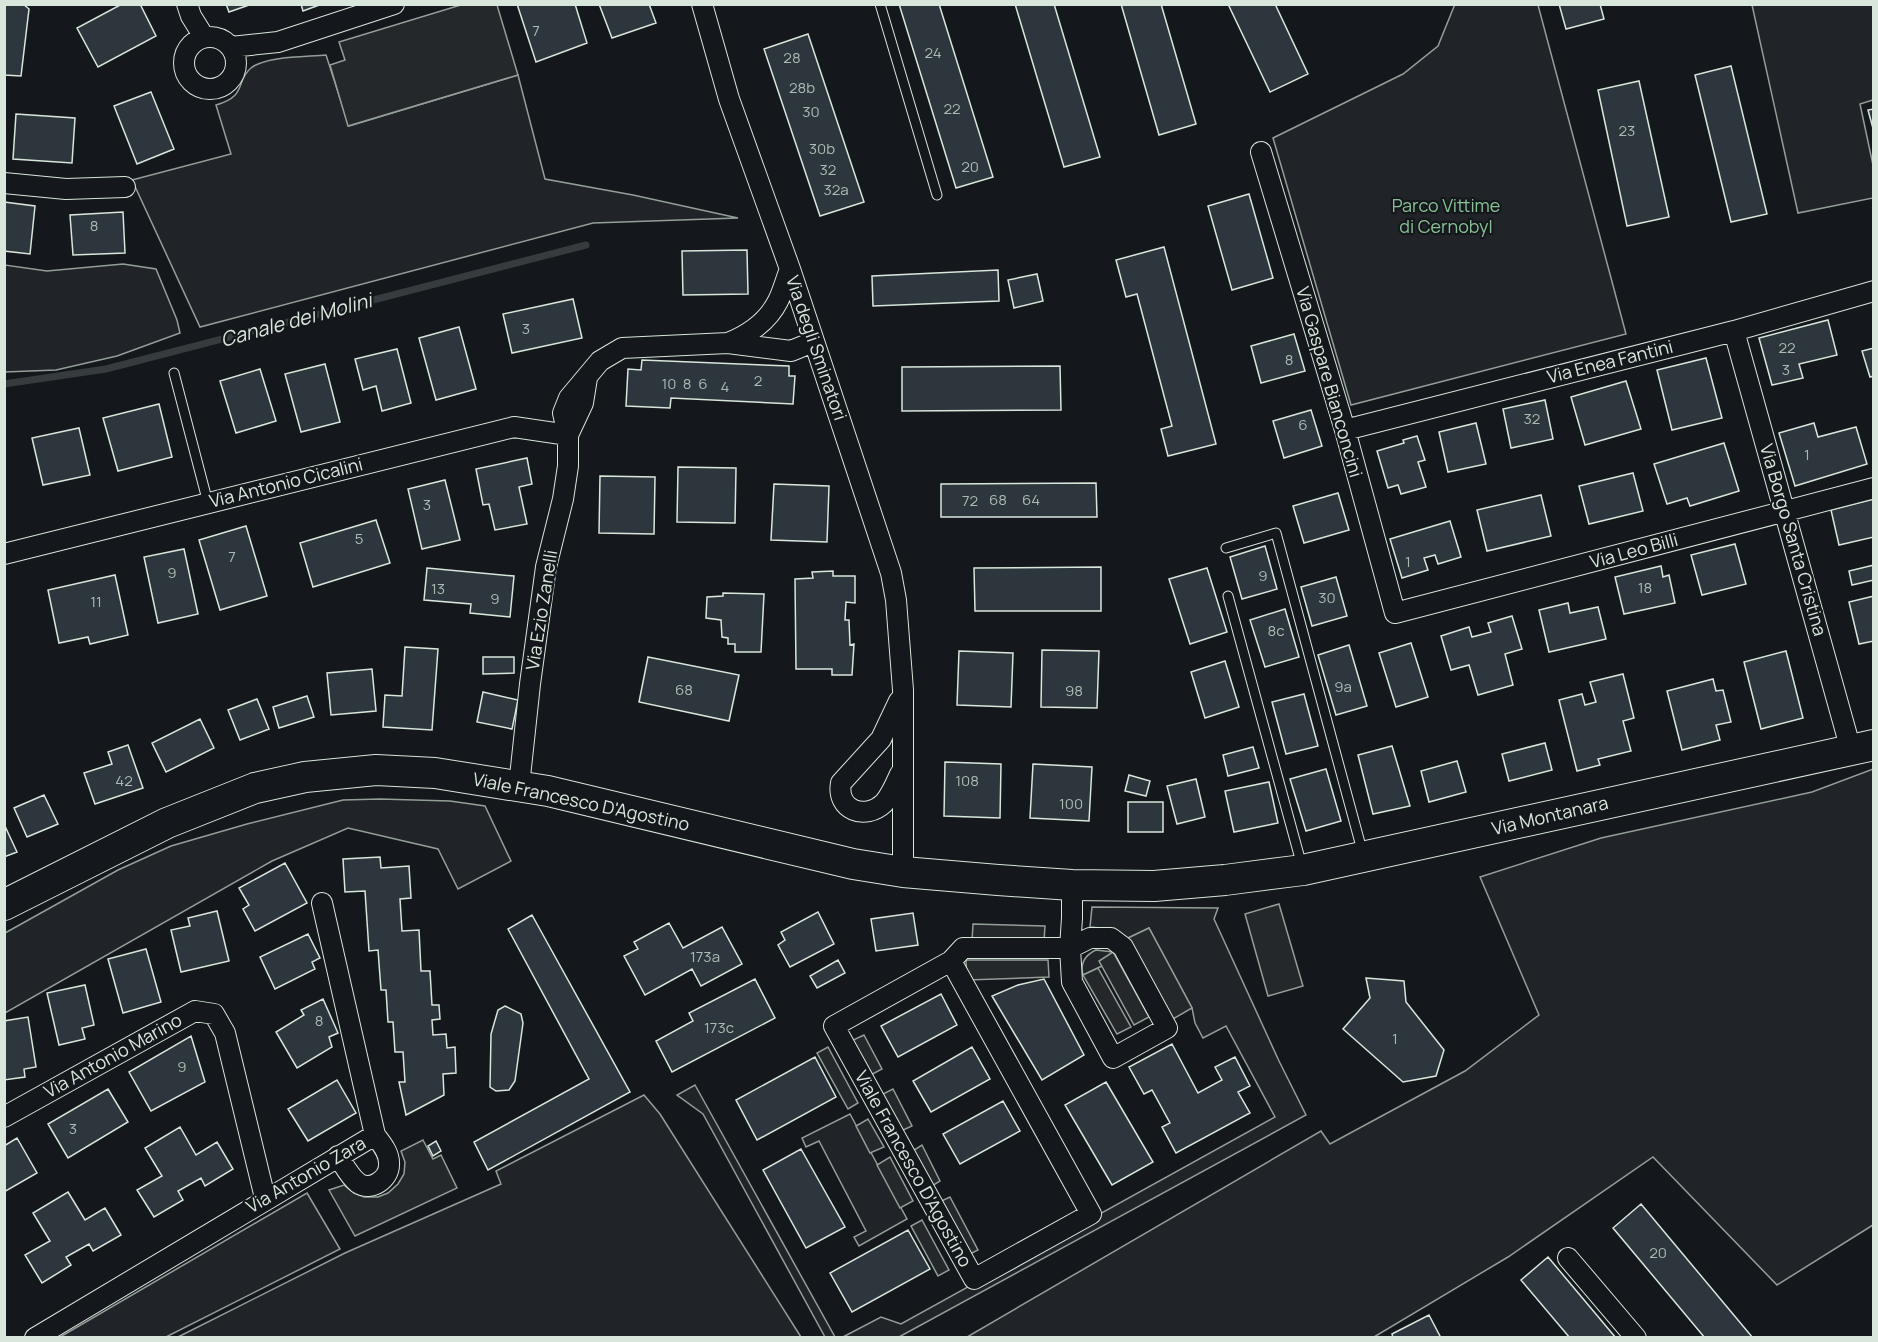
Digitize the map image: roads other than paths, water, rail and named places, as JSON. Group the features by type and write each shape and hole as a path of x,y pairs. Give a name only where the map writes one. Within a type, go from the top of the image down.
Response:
{"main road":[{"name":"Via Montanara","path":"1225,880 1303,870 1364,858 1862,747"},
{"name":"Viale Francesco D'Agostino","path":"4,905 167,823 255,789 305,777 376,770 435,773 519,786 853,864 903,872 1071,885 1154,886 1225,880"}],"street":[{"path":"234,56 394,4"},
{"name":"Via degli Sminatori","path":"709,6 729,99 790,269 891,573 896,600 903,690 903,872"},
{"path":"189,10 198,40"},
{"path":"219,38 234,56 234,73 223,86 207,89 198,87 191,82 183,67 183,59 198,40 219,38"},
{"name":"Via Gaspare Bianconcini","path":"1261,152 1345,430 1395,614"},
{"path":"4,183 66,189 125,187"},
{"path":"728,343 745,336 770,313 778,300 790,269"},
{"name":"Via Enea Fantini","path":"1345,430 1734,331 1874,291"},
{"name":"Via Borgo Santa Cristina","path":"1734,331 1785,512 1862,747"},
{"path":"568,435 583,403 588,375 600,361 622,348 728,343 791,351 813,342"},
{"name":"Via Antonio Cicalini","path":"4,554 514,426 568,435"},
{"name":"Via Ezio Zanelli","path":"519,786 546,567 563,499 568,466 568,435"},
{"name":"Via Leo Billi","path":"1395,614 1874,488"},
{"name":"Via degli Sminatori","path":"902,770 884,802 874,810 854,811 844,804 839,792 841,783 881,739 896,711 903,690"},
{"name":"Viale Francesco D'Agostino","path":"951,961 1090,1214 974,1279 834,1026 951,961 963,948 1070,948 1090,938 1111,938 1123,947 1167,1028 1113,1058 1072,982 1070,948 1071,885"},
{"name":"Via Antonio Zara","path":"35,1338 375,1134 322,903"},
{"name":"Via Antonio Marino","path":"4,1117 195,1011 214,1014 225,1033 265,1198"},
{"path":"338,1156 350,1175 360,1184 368,1186 379,1183 387,1175 389,1164 387,1153 375,1134"},
{"path":"1568,1258 1636,1338"}],"lane":[{"path":"880,4 937,195"},
{"path":"174,373 208,503"},
{"path":"1226,548 1276,533 1364,858"},
{"path":"1228,596 1303,870"}],"waterway":[{"name":"Canale dei Molini","path":"4,384 106,369 586,245"}],"park label":[{"name":"Parco Vittime di Cernobyl","path":"1446,216"}]}
